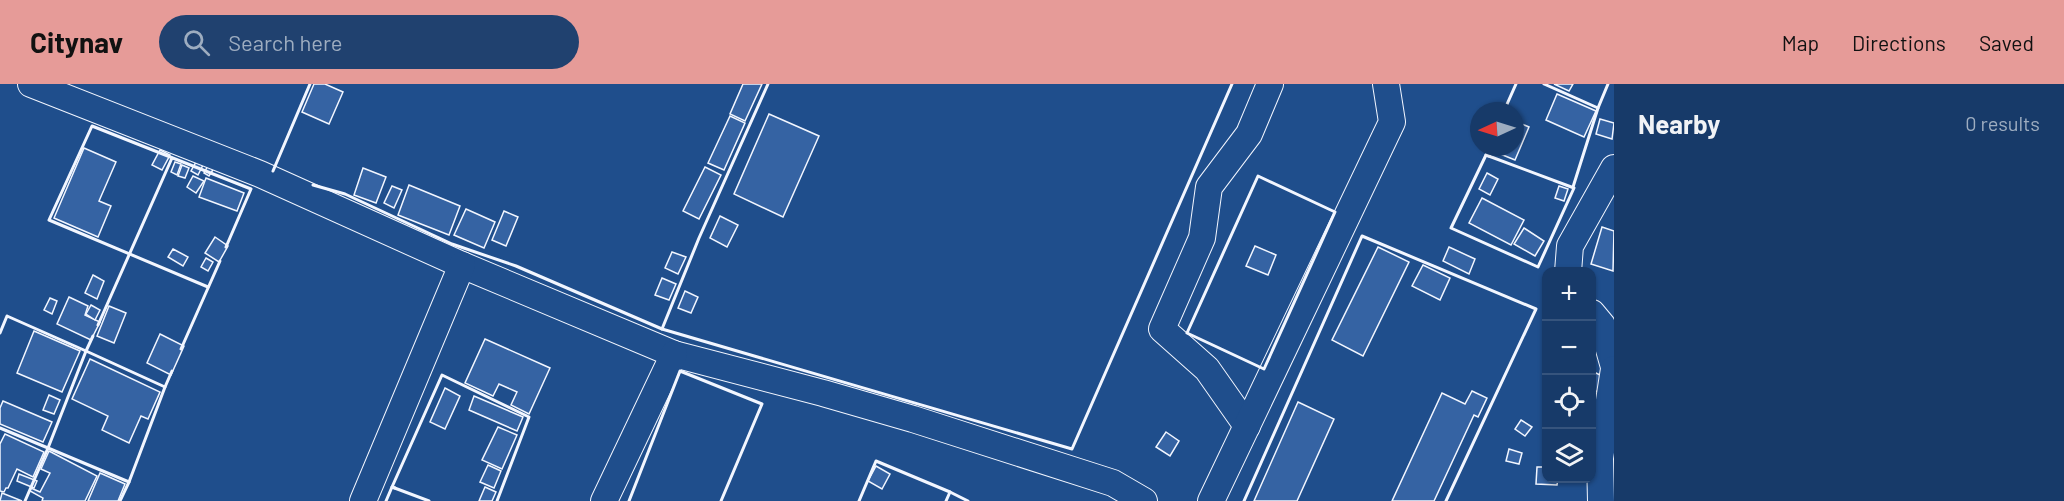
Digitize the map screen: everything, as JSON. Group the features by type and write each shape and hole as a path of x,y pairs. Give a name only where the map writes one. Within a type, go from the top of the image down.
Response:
{"street":[{"path":"31,84 260,174 462,265 674,354 913,419 1106,492 1144,501"},
{"path":"1247,426 1207,369 1162,329 1202,238 1209,187 1249,134 1270,84"},
{"path":"1211,501 1392,123 1386,84"},
{"path":"1568,267 1570,246 1614,168"},
{"path":"363,501 462,265"},
{"path":"1601,501 1600,458 1614,368 1602,323"},
{"path":"604,501 674,354"}],"building":[{"path":"314,84 325,84 343,92 329,124 302,112"},
{"path":"743,84 762,84 745,121 730,114"},
{"path":"1554,84 1573,84 1569,91"},
{"path":"1557,94 1596,111 1584,137 1546,120"},
{"path":"769,114 819,136 783,217 734,194"},
{"path":"730,116 745,123 724,170 708,163"},
{"path":"1600,119 1614,123 1612,139 1596,134"},
{"path":"1524,125 1529,127 1524,139"},
{"path":"84,148 116,162 99,201 111,206 98,237 54,218"},
{"path":"160,150 170,155 162,170 152,165"},
{"path":"1505,156 1517,156 1515,160"},
{"path":"175,162 181,164 177,175 171,172"},
{"path":"196,162 203,165 198,175 191,171"},
{"path":"210,162 216,165 209,176 204,173"},
{"path":"182,165 189,168 185,178 178,176"},
{"path":"705,167 721,175 699,219 683,211"},
{"path":"363,168 386,177 376,203 354,195"},
{"path":"1487,173 1498,179 1490,195 1479,189"},
{"path":"193,176 204,181 196,193 187,187"},
{"path":"206,178 244,193 237,211 199,197"},
{"path":"409,185 460,206 449,235 398,215"},
{"path":"392,186 402,190 394,208 384,203"},
{"path":"1559,186 1568,189 1564,201 1555,198"},
{"path":"1482,198 1524,220 1511,245 1469,223"},
{"path":"466,209 495,222 484,248 454,235"},
{"path":"504,211 518,217 506,246 492,240"},
{"path":"720,216 738,225 727,247 710,238"},
{"path":"1602,227 1614,231 1613,271 1591,264"},
{"path":"1524,228 1544,241 1535,256 1514,244"},
{"path":"215,237 228,246 219,262 205,253"},
{"path":"1255,246 1276,255 1268,275 1246,266"},
{"path":"1378,247 1409,262 1363,356 1332,340"},
{"path":"1449,247 1475,259 1469,274 1443,261"},
{"path":"173,249 188,257 183,266 168,257"},
{"path":"672,252 686,257 678,274 665,268"},
{"path":"206,258 213,262 208,271 201,267"},
{"path":"1423,265 1450,278 1440,300 1412,286"},
{"path":"93,275 104,281 97,299 85,293"},
{"path":"662,278 676,284 669,300 655,295"},
{"path":"685,291 698,297 691,313 678,308"},
{"path":"69,297 88,306 85,315 100,322 91,340 57,324"},
{"path":"50,298 57,301 52,314 44,310"},
{"path":"91,305 100,310 95,320 86,314"},
{"path":"109,306 126,313 114,343 97,336"},
{"path":"34,331 80,351 62,392 17,373"},
{"path":"160,334 184,346 171,375 147,363"},
{"path":"485,339 550,368 529,414 511,405 517,392 499,384 493,396 465,383"},
{"path":"90,359 160,392 148,419 141,416 129,443 102,430 108,416 72,399"},
{"path":"1596,373 1610,380 1603,395 1596,391"},
{"path":"445,388 460,396 445,429 430,422"},
{"path":"1472,391 1487,398 1478,417 1474,415 1434,501 1392,501 1442,393 1465,404"},
{"path":"49,395 60,400 54,414 43,410"},
{"path":"474,396 523,417 517,431 469,410"},
{"path":"3,401 52,422 43,442 0,424 0,408"},
{"path":"1298,402 1334,419 1297,501 1254,501"},
{"path":"1521,420 1532,427 1525,436 1515,429"},
{"path":"498,427 517,435 502,469 482,460"},
{"path":"1166,432 1179,441 1170,456 1156,447"},
{"path":"5,434 44,452 33,477 17,469 4,492 0,491 0,444"},
{"path":"1509,449 1522,453 1519,464 1506,461"},
{"path":"49,451 97,476 85,501 42,501 43,498 30,491 31,488 40,492 50,473 41,469"},
{"path":"488,465 501,471 494,488 480,482"},
{"path":"876,466 890,474 882,489 868,481"},
{"path":"1537,467 1542,467 1542,483 1557,483 1557,485 1536,484"},
{"path":"100,473 125,484 118,501 88,501"},
{"path":"19,474 37,481 34,488 17,481"},
{"path":"485,487 496,492 492,501 479,501"},
{"path":"2,493 22,501 0,501"}],"wall":[{"path":"273,171 310,84"},
{"path":"313,185 345,194 452,244 516,266 662,329 699,238 768,84"},
{"path":"662,329 1072,449 1232,84"},
{"path":"1508,102 1516,84"},
{"path":"1544,84 1598,108 1573,187"},
{"path":"1598,108 1608,84"},
{"path":"208,287 49,220 92,126 251,189 226,247"},
{"path":"1486,155 1574,188 1538,267 1451,228 1486,155"},
{"path":"98,325 172,158"},
{"path":"1258,176 1335,212 1264,369 1187,333 1258,176"},
{"path":"1244,501 1362,236 1536,309 1446,501"},
{"path":"181,349 220,261"},
{"path":"0,333 7,316 86,351 48,448 129,482 165,387"},
{"path":"93,336 86,351 165,387 172,371"},
{"path":"629,501 680,371 762,404 721,501"},
{"path":"429,501 392,487 442,375 529,417 497,501"},
{"path":"0,428 48,448 25,501"},
{"path":"859,501 876,461 950,492 946,501"},
{"path":"120,501 129,482"},
{"path":"386,501 392,487 395,488"},
{"path":"950,492 968,501"}]}
